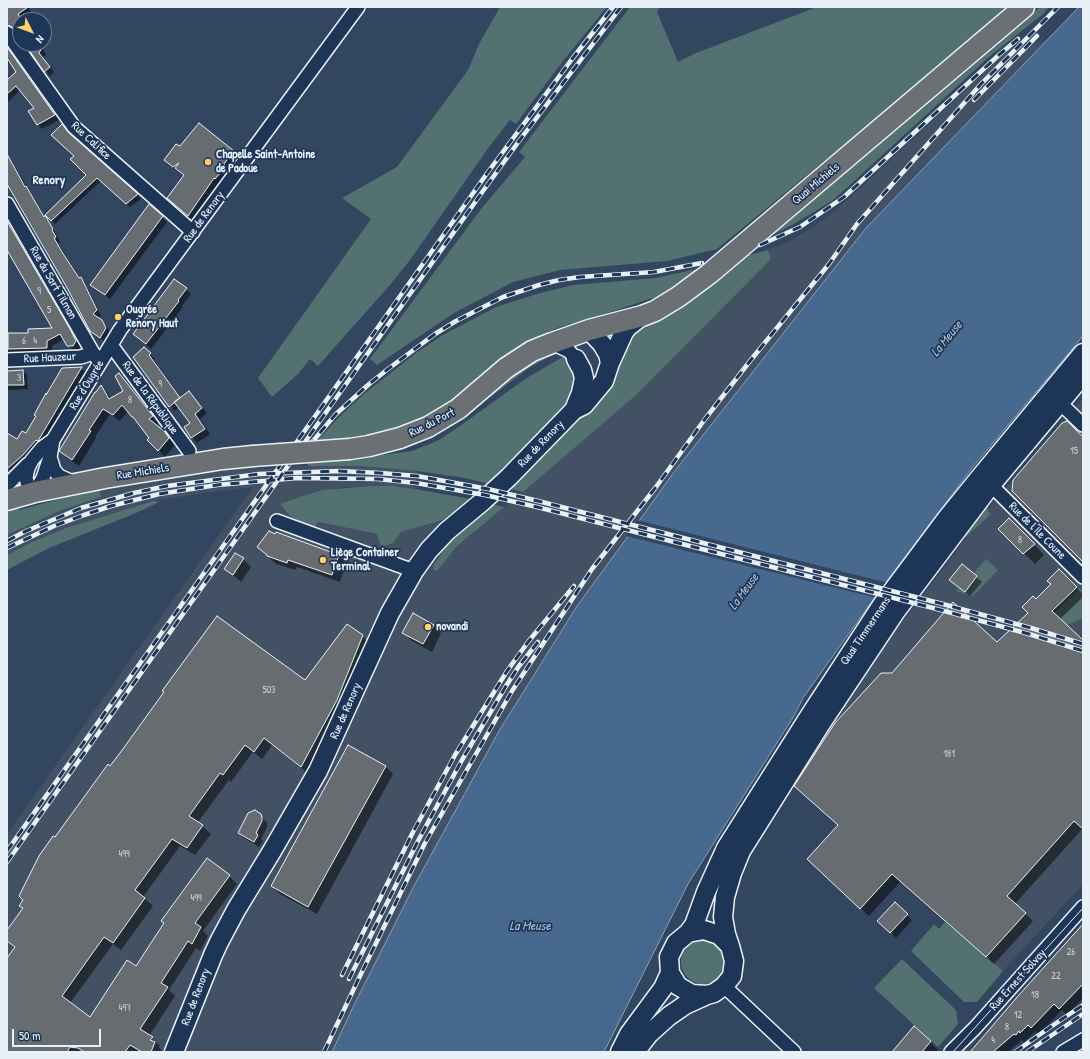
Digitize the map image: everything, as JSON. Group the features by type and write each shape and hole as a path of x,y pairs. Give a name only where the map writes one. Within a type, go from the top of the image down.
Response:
{"main road":[{"name":"Quai Michiels","path":"585,331 642,316 655,311 678,297 710,274 1024,7"},
{"name":"Rue de Renory","path":"174,1052 222,936 318,771 390,612 414,571 429,550 447,531 484,501 574,410 584,404 604,381 610,363 624,332 642,316"},
{"name":"Rue du Port","path":"253,456 350,449 400,438 443,419 458,410 517,360 532,351 552,342 585,331"},
{"path":"585,331 606,349 610,363"},
{"name":"Quai Timmermans","path":"688,933 694,925 706,892 726,848 882,605 942,524 980,476 1083,353"},
{"name":"Rue de Renory","path":"574,410 583,385 582,370 576,359"},
{"name":"Quai Timmermans","path":"730,946 723,917 725,898 741,851 822,722 896,610 991,485 1083,375"},
{"name":"Rue Michiels","path":"35,492 105,478 253,456"},
{"path":"7,500 35,492"},
{"path":"635,1052 649,1034 670,1016 685,1005 714,993 724,986 732,976 734,961 730,946 719,935 704,930 688,933 676,943 669,957 670,973 678,986 692,994 708,995"},
{"path":"620,1052 629,1034 663,988 670,973"}],"street":[{"name":"Rue de Renory","path":"120,330 358,7"},
{"name":"Rue Califice","path":"7,33 74,126 193,232"},
{"name":"Rue du Sart Tilman","path":"7,204 96,358"},
{"name":"Rue d'Ougrée","path":"32,460 28,468 26,482 35,492 43,478 50,457 53,440 96,358 111,345 120,330"},
{"name":"Rue de Renory","path":"576,359 574,352 575,345 585,331"},
{"path":"552,342 569,352 576,359"},
{"name":"Rue de la République","path":"111,345 189,451"},
{"name":"Rue Hauzeur","path":"7,360 81,357 96,358"},
{"path":"1060,403 1083,425"},
{"name":"Rue d'Ougrée","path":"7,485 42,448 53,440"},
{"path":"50,457 54,470 58,476 77,484"},
{"name":"Rue de l'Île Coune","path":"991,485 1083,577"},
{"path":"277,521 414,571"},
{"name":"Rue Ernest Solvay","path":"951,1052 975,1028 1083,907"},
{"path":"724,986 794,1052"},
{"path":"1063,1052 1083,1040"}],"shaded area":[{"path":"1047,40 866,228 674,472 577,606 499,731 414,886 332,1052 7,1052 7,834 253,487 153,501 66,528 32,542 7,555 7,535 59,511 100,497 99,490 243,467 266,469 308,466 361,466 417,471 415,489 393,486 348,487 323,490 280,504 289,515 300,523 314,529 317,522 377,534 380,544 393,543 401,532 443,520 457,535 436,560 433,569 438,569 456,547 555,464 771,259 768,250 788,242 825,219 851,197 1009,49"},
{"path":"1083,399 1083,884 1003,971 794,785 877,655 994,502"}],"green space":[{"path":"500,7 607,7 563,61 516,124 510,120 489,147 410,260 390,285 318,366 310,359 298,374 272,397 258,378 371,219 342,198 397,167 468,70 479,44"},
{"path":"630,7 660,7 657,12 678,62 696,53 817,7 1008,7 986,28 717,249 667,261 560,270 513,282 454,313 377,365 370,359 481,209 525,157 519,152"},
{"path":"1040,7 1049,7 1043,14 989,57 833,200 792,225 766,238"},
{"path":"768,250 771,259 636,395 523,492 507,488 538,459 630,333 742,257"},
{"path":"697,269 680,283 661,295 557,328 530,340 504,357 459,398 440,410 406,427 356,441 316,442 339,417 364,394 416,353 443,335 496,307 537,294 573,285 656,278"},
{"path":"557,352 529,368 464,417 509,378 534,360"},
{"path":"566,355 580,369 573,397 520,454 489,484 465,478 417,471 361,466 308,466 308,461 354,459 412,451 439,440 525,379"},
{"path":"7,480 19,510 99,490 101,497 59,511 7,535"},
{"path":"370,486 393,486 470,499 443,520 401,532 393,543 385,546 380,544 377,534 318,522 314,529 300,523 289,515 280,504 323,490"},
{"path":"153,501 159,502 136,513 49,548 7,570 7,555 32,542 66,528"},
{"path":"988,503 988,512 991,514 965,538 961,533"},
{"path":"491,504 504,507 456,547 438,570 435,571 433,569 434,564 446,547"},
{"path":"986,559 998,570 973,596 956,591 959,588 965,592 977,576 974,573"},
{"path":"1079,588 1083,592 1083,618 1067,625 1055,613"},
{"path":"945,922 1003,971 977,1002 964,1002 911,951 934,924 939,929"},
{"path":"703,940 715,944 721,950 725,962 721,974 715,980 703,984 691,980 685,974 681,962 685,950 691,944"},
{"path":"902,959 956,1010 958,1024 938,1047 874,988"}],"water":[{"name":"La Meuse","path":"1079,7 1083,7 1083,336 972,468 880,590 803,698 794,716 688,884 604,1052 332,1052 414,886 499,731 577,606 674,472 866,228"}],"pier":[{"path":"637,520 888,583 877,598 626,536"}],"building":[{"path":"7,7 28,7 21,12 12,12 12,28 7,25"},
{"path":"7,47 55,115 37,125 28,111 34,108 16,86 7,94 7,80 16,72 7,58"},
{"path":"30,52 40,52 50,67 44,72"},
{"path":"199,123 234,151 224,164 226,166 215,179 214,178 188,216 167,198 184,175 175,168 179,163 173,167 164,160 176,144 180,146"},
{"path":"62,124 69,133 138,194 126,204 97,178 51,221 45,215 86,175 70,159 74,156 51,135"},
{"path":"7,154 25,187 26,186 44,217 45,215 53,229 52,230 56,237 54,238 62,252 79,278 81,277 97,310 93,314 102,320 106,328 100,338 90,331 66,286 7,184"},
{"path":"149,204 163,216 105,295 90,285"},
{"path":"7,221 70,329 76,341 73,346 67,346 60,334 47,341 47,348 8,349 8,333 28,333 28,329 52,328 7,250"},
{"path":"174,279 187,288 178,300 179,301 146,344 133,334"},
{"path":"144,347 151,353 149,355 180,398 169,407 133,357"},
{"path":"82,367 38,441 36,440 23,455 7,469 7,433 17,439 22,431 26,433 36,416 34,415 46,393 46,395 62,368"},
{"path":"23,370 24,385 7,385 7,371"},
{"path":"119,373 153,416 149,419 164,431 169,438 158,451 147,440 149,438 122,405 113,415 103,409 72,460 59,451 95,392 101,385 109,399 123,391 115,376"},
{"path":"189,391 202,408 195,414 205,429 191,438 184,427 190,423 174,402"},
{"path":"1067,421 1083,437 1083,562 1012,491 1013,480 1062,423"},
{"path":"1009,518 1035,544 1023,554 998,529"},
{"path":"269,531 275,534 276,532 339,555 332,575 288,560 287,563 267,556 257,547"},
{"path":"235,553 244,558 233,575 224,569"},
{"path":"962,564 977,576 965,592 949,580"},
{"path":"1059,569 1077,587 1052,611 1083,640 1083,829 1074,821 1007,896 1026,913 986,957 892,874 860,909 807,859 838,825 794,786 835,723 881,673 892,673 953,602 997,642 1028,613 1022,607 1033,596 1036,599 1051,584 1047,581"},
{"path":"413,613 434,625 423,644 402,633"},
{"path":"217,616 305,680 347,624 363,635 337,700 301,767 264,738 254,752 245,745 223,775 220,773 189,816 203,825 187,848 172,839 135,890 145,898 113,943 104,937 62,996 90,1017 127,960 136,966 164,923 161,921 207,858 230,875 195,923 201,927 192,944 188,941 161,983 168,987 140,1029 153,1037 150,1040 155,1042 151,1052 142,1052 130,1045 125,1052 84,1052 78,1048 70,1047 67,1052 7,1052 7,958 15,947 7,941 7,930 23,908 19,906 23,900 19,896 39,856 53,836 55,837 108,764 110,766 120,753 164,692 162,691"},
{"path":"348,745 386,766 308,907 271,886"},
{"path":"255,810 261,814 262,821 256,833 258,835 254,842 238,833 248,813"},
{"path":"895,902 908,914 890,933 877,921"},
{"path":"1083,924 1083,984 1059,1009 1054,1004 1031,1028 1028,1025 1020,1033 1019,1031 1016,1035 1014,1034 993,1052 970,1052 1018,996"},
{"path":"914,1026 931,1041 922,1052 892,1052"}],"tram line":[{"path":"953,1052 1083,908"}],"railway":[{"path":"7,851 488,172 572,59 613,7"},
{"path":"7,862 483,191 519,141 621,7"},
{"path":"324,1052 425,843 512,691 592,569 656,487 705,419 750,361 829,264 857,224 981,84 1058,7"},
{"path":"974,100 1037,36"},
{"path":"760,245 800,227 844,197 1018,39"},
{"path":"308,447 335,415 388,369 435,334 456,321 503,297 559,280 580,277 654,272 702,263"},
{"path":"7,541 24,532 81,508 134,493 167,486 259,474 339,471 417,476 488,489 538,501 939,603 1083,644"},
{"path":"7,548 54,526 84,515 111,506 159,494 217,485 297,478 378,479 416,483 485,495 537,507 937,609 1029,634 1083,651"},
{"path":"342,975 412,834 455,755 507,671 528,642 574,586"},
{"path":"349,979 419,839 462,760 506,686 519,666 538,642"},
{"path":"1015,1052 1083,1005"},
{"path":"1027,1052 1083,1014"}],"place":[{"name":"Chapelle Saint-Antoine de Padoue","path":"208,162"},
{"name":"Ougrée Renory Haut","path":"118,317"},
{"name":"Liège Container Terminal","path":"323,560"},
{"name":"novandi","path":"428,627"}],"district":[{"name":"Renory","path":"49,181"}]}
